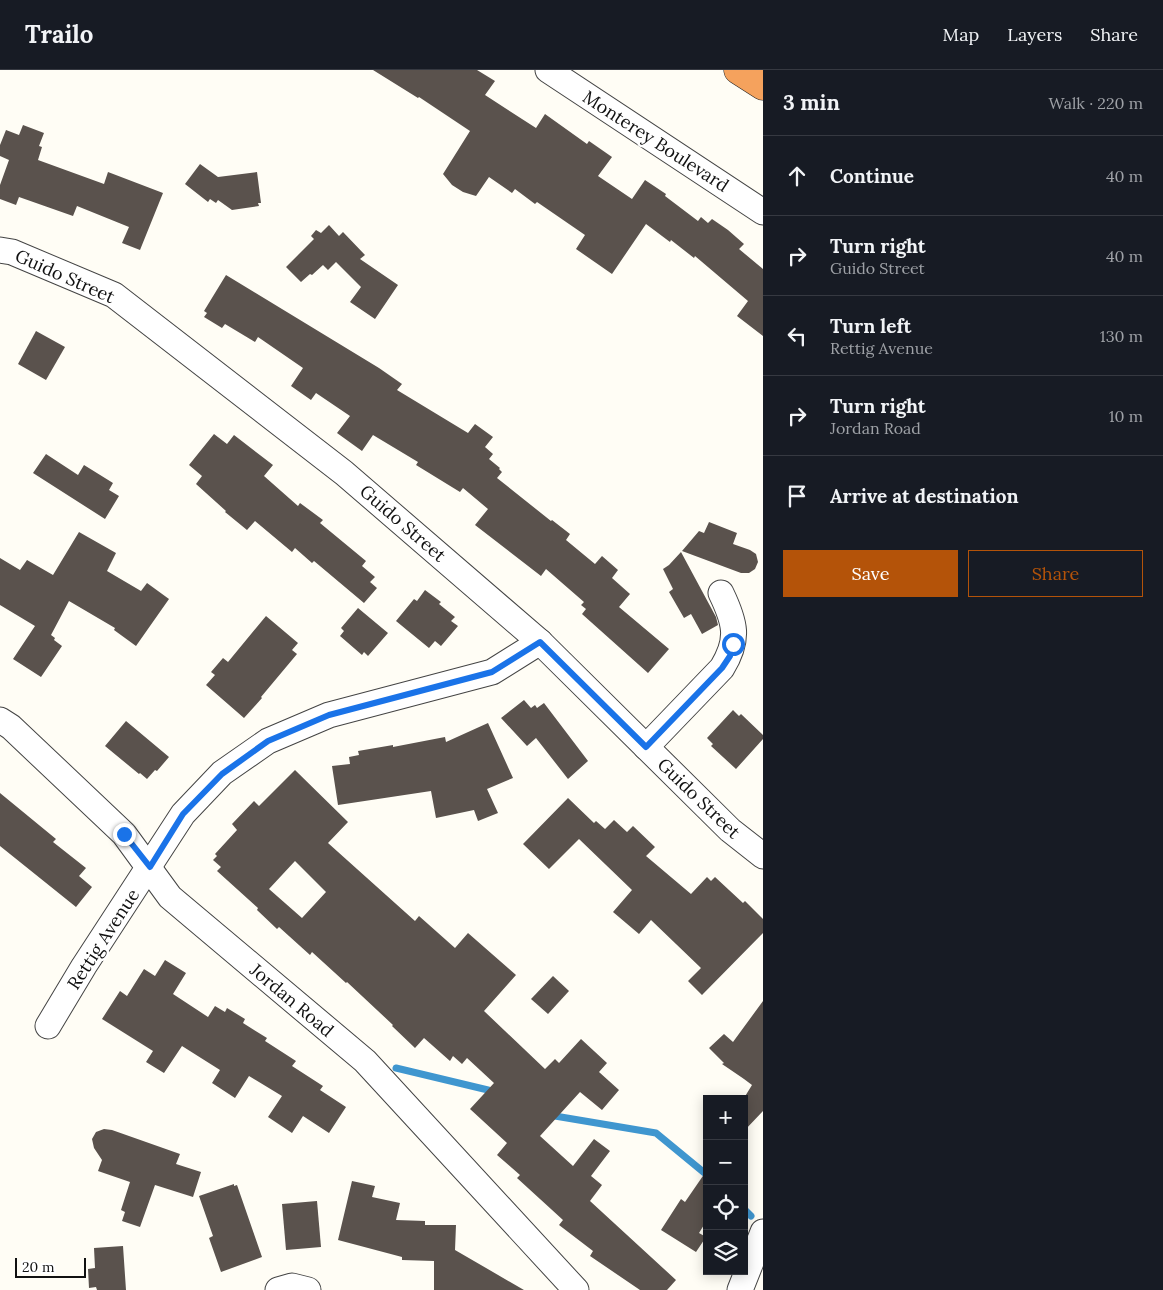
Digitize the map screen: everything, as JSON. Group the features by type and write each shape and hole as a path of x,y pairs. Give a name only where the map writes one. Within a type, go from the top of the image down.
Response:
{"highway":[{"path":"738,70 763,86"}],"street":[{"name":"Monterey Boulevard","path":"548,70 763,212"},
{"name":"Guido Street","path":"0,250 12,252 114,295 344,473 540,642 730,830 763,856"},
{"path":"646,747 722,668 730,656 733,644 733,621 721,593"},
{"name":"Rettig Avenue","path":"48,1026 84,966 183,814 222,774 268,741 329,715 492,672 540,642"},
{"name":"Jordan Road","path":"0,720 11,727 124,834 170,896 365,1061 576,1290"},
{"path":"740,1290 763,1232"},
{"path":"278,1290 292,1286 308,1290"}],"building":[{"path":"373,70 477,70 495,81 485,95 536,128 545,114 587,144 589,141 612,157 598,176 632,199 645,180 666,194 665,196 698,221 701,217 708,223 712,219 744,244 739,249 763,269 763,336 737,316 748,301 695,256 694,258 646,224 612,274 576,249 585,235 537,202 535,204 515,189 512,193 489,177 476,196 463,192 452,185 443,174 470,131 419,97"},
{"path":"23,125 44,133 39,146 42,147 38,160 104,184 108,172 163,193 140,250 122,243 129,227 77,206 73,216 19,197 16,205 0,199 0,185 9,160 0,156 0,145 6,130 19,135"},
{"path":"200,164 218,177 257,172 261,203 258,203 259,206 232,210 218,200 216,203 210,199 208,202 185,184"},
{"path":"329,225 339,236 343,232 365,255 360,259 398,285 375,319 350,302 361,287 336,262 328,270 323,265 301,282 286,267 314,239 311,236 316,230 321,233"},
{"path":"226,275 379,368 402,384 397,390 468,433 475,424 493,437 485,447 493,454 489,459 502,472 497,478 570,534 566,540 595,564 602,556 618,570 612,578 630,594 619,607 669,649 648,673 582,614 586,609 581,605 584,602 546,569 541,576 475,525 488,509 463,488 460,492 416,465 418,462 373,435 362,451 337,433 350,416 316,393 311,400 291,386 303,368 258,337 255,342 225,324 222,328 204,317 207,313 204,311"},
{"path":"36,331 65,347 46,380 18,364"},
{"path":"214,434 227,444 234,435 273,465 264,476 298,506 300,503 323,520 320,523 366,561 362,566 375,577 370,582 377,588 364,603 314,561 312,563 295,548 292,552 255,521 247,530 196,484 202,476 189,465"},
{"path":"46,454 78,475 84,465 113,483 109,490 119,496 105,519 33,473"},
{"path":"709,522 737,533 733,544 756,554 758,562 755,569 749,573 741,573 682,551 699,531 704,533"},
{"path":"79,532 116,553 107,571 141,591 147,583 169,599 136,646 114,630 115,628 69,601 51,635 62,646 41,677 13,659 35,626 0,605 0,558 20,570 27,560 53,575"},
{"path":"681,552 716,617 718,625 702,634 691,614 684,618 669,592 673,589 663,569"},
{"path":"425,590 441,602 439,604 455,617 451,621 458,626 441,646 435,641 429,648 396,621 414,599 417,601"},
{"path":"358,608 388,633 368,656 364,652 362,655 340,636 344,631 341,628"},
{"path":"266,616 298,643 292,650 297,654 244,718 206,685 215,675 211,672 223,658 228,662"},
{"path":"524,700 531,708 535,705 537,708 544,703 588,761 568,779 536,738 527,746 501,718"},
{"path":"733,710 739,716 741,714 763,735 763,739 736,769 711,746 713,744 707,738"},
{"path":"126,721 169,757 147,779 105,746"},
{"path":"488,723 513,778 487,789 498,813 478,821 474,810 436,818 431,791 338,805 332,766 350,764 349,757 359,755 358,751 393,745 393,747 445,737 446,742"},
{"path":"295,770 348,822 328,843 415,921 419,916 455,948 468,933 516,975 484,1011 545,1069 555,1059 559,1063 581,1039 607,1063 599,1072 619,1090 602,1110 580,1092 540,1136 573,1166 594,1139 610,1151 591,1176 602,1185 590,1201 676,1280 667,1290 640,1290 590,1256 593,1251 559,1225 563,1220 517,1178 520,1175 497,1155 507,1143 470,1109 494,1083 467,1058 462,1064 453,1056 450,1061 424,1038 415,1048 347,982 312,952 310,955 279,927 277,929 257,910 258,908 217,871 221,867 213,860 217,856 215,854 237,830 232,824 254,801 259,806","holes":["295,861 326,892 302,918 269,889"]},
{"path":"0,793 56,839 53,842 86,868 79,876 92,887 76,907 0,846"},
{"path":"568,798 594,823 596,821 605,829 614,820 627,832 633,826 655,847 646,856 691,894 707,877 711,881 715,877 743,903 745,901 763,919 763,933 702,995 688,981 701,968 651,920 639,934 613,912 632,890 579,839 549,869 523,844"},
{"path":"165,960 186,973 173,994 208,1017 215,1006 225,1012 227,1008 245,1019 243,1023 267,1038 265,1041 296,1061 292,1066 323,1086 320,1090 346,1107 329,1133 303,1116 292,1133 268,1117 282,1096 249,1076 235,1098 212,1083 220,1070 182,1046 164,1073 146,1062 153,1051 102,1019 120,991 127,996 144,969 155,976"},
{"path":"553,976 569,991 548,1014 531,999"},
{"path":"763,1001 763,1111 748,1127 748,1095 746,1095 752,1085 722,1064 724,1063 709,1048 724,1034 733,1042"},
{"path":"104,1129 112,1130 180,1154 176,1164 201,1172 193,1197 155,1185 140,1227 122,1221 125,1212 121,1210 130,1182 98,1171 102,1160 94,1148 92,1139 96,1132"},
{"path":"703,1176 703,1226 699,1233 703,1235 703,1242 696,1252 661,1230 681,1199 685,1202"},
{"path":"352,1181 375,1186 372,1197 400,1203 396,1220 425,1221 425,1225 456,1225 455,1250 524,1290 434,1290 434,1261 402,1260 402,1257 338,1240"},
{"path":"234,1184 234,1186 237,1185 262,1257 221,1272 209,1238 213,1236 199,1196"},
{"path":"317,1201 321,1247 286,1250 282,1204"},
{"path":"123,1246 126,1290 97,1290 96,1287 89,1288 88,1269 95,1268 94,1248"}],"waterway":[{"path":"396,1068 488,1090 493,1095"},
{"path":"549,1115 656,1133 703,1172"},
{"path":"748,1213 751,1216"}],"route":[{"path":"124,834 150,867 183,814 222,774 268,741 329,715 492,672 540,642 646,747 722,668 730,656 733,644"}]}
